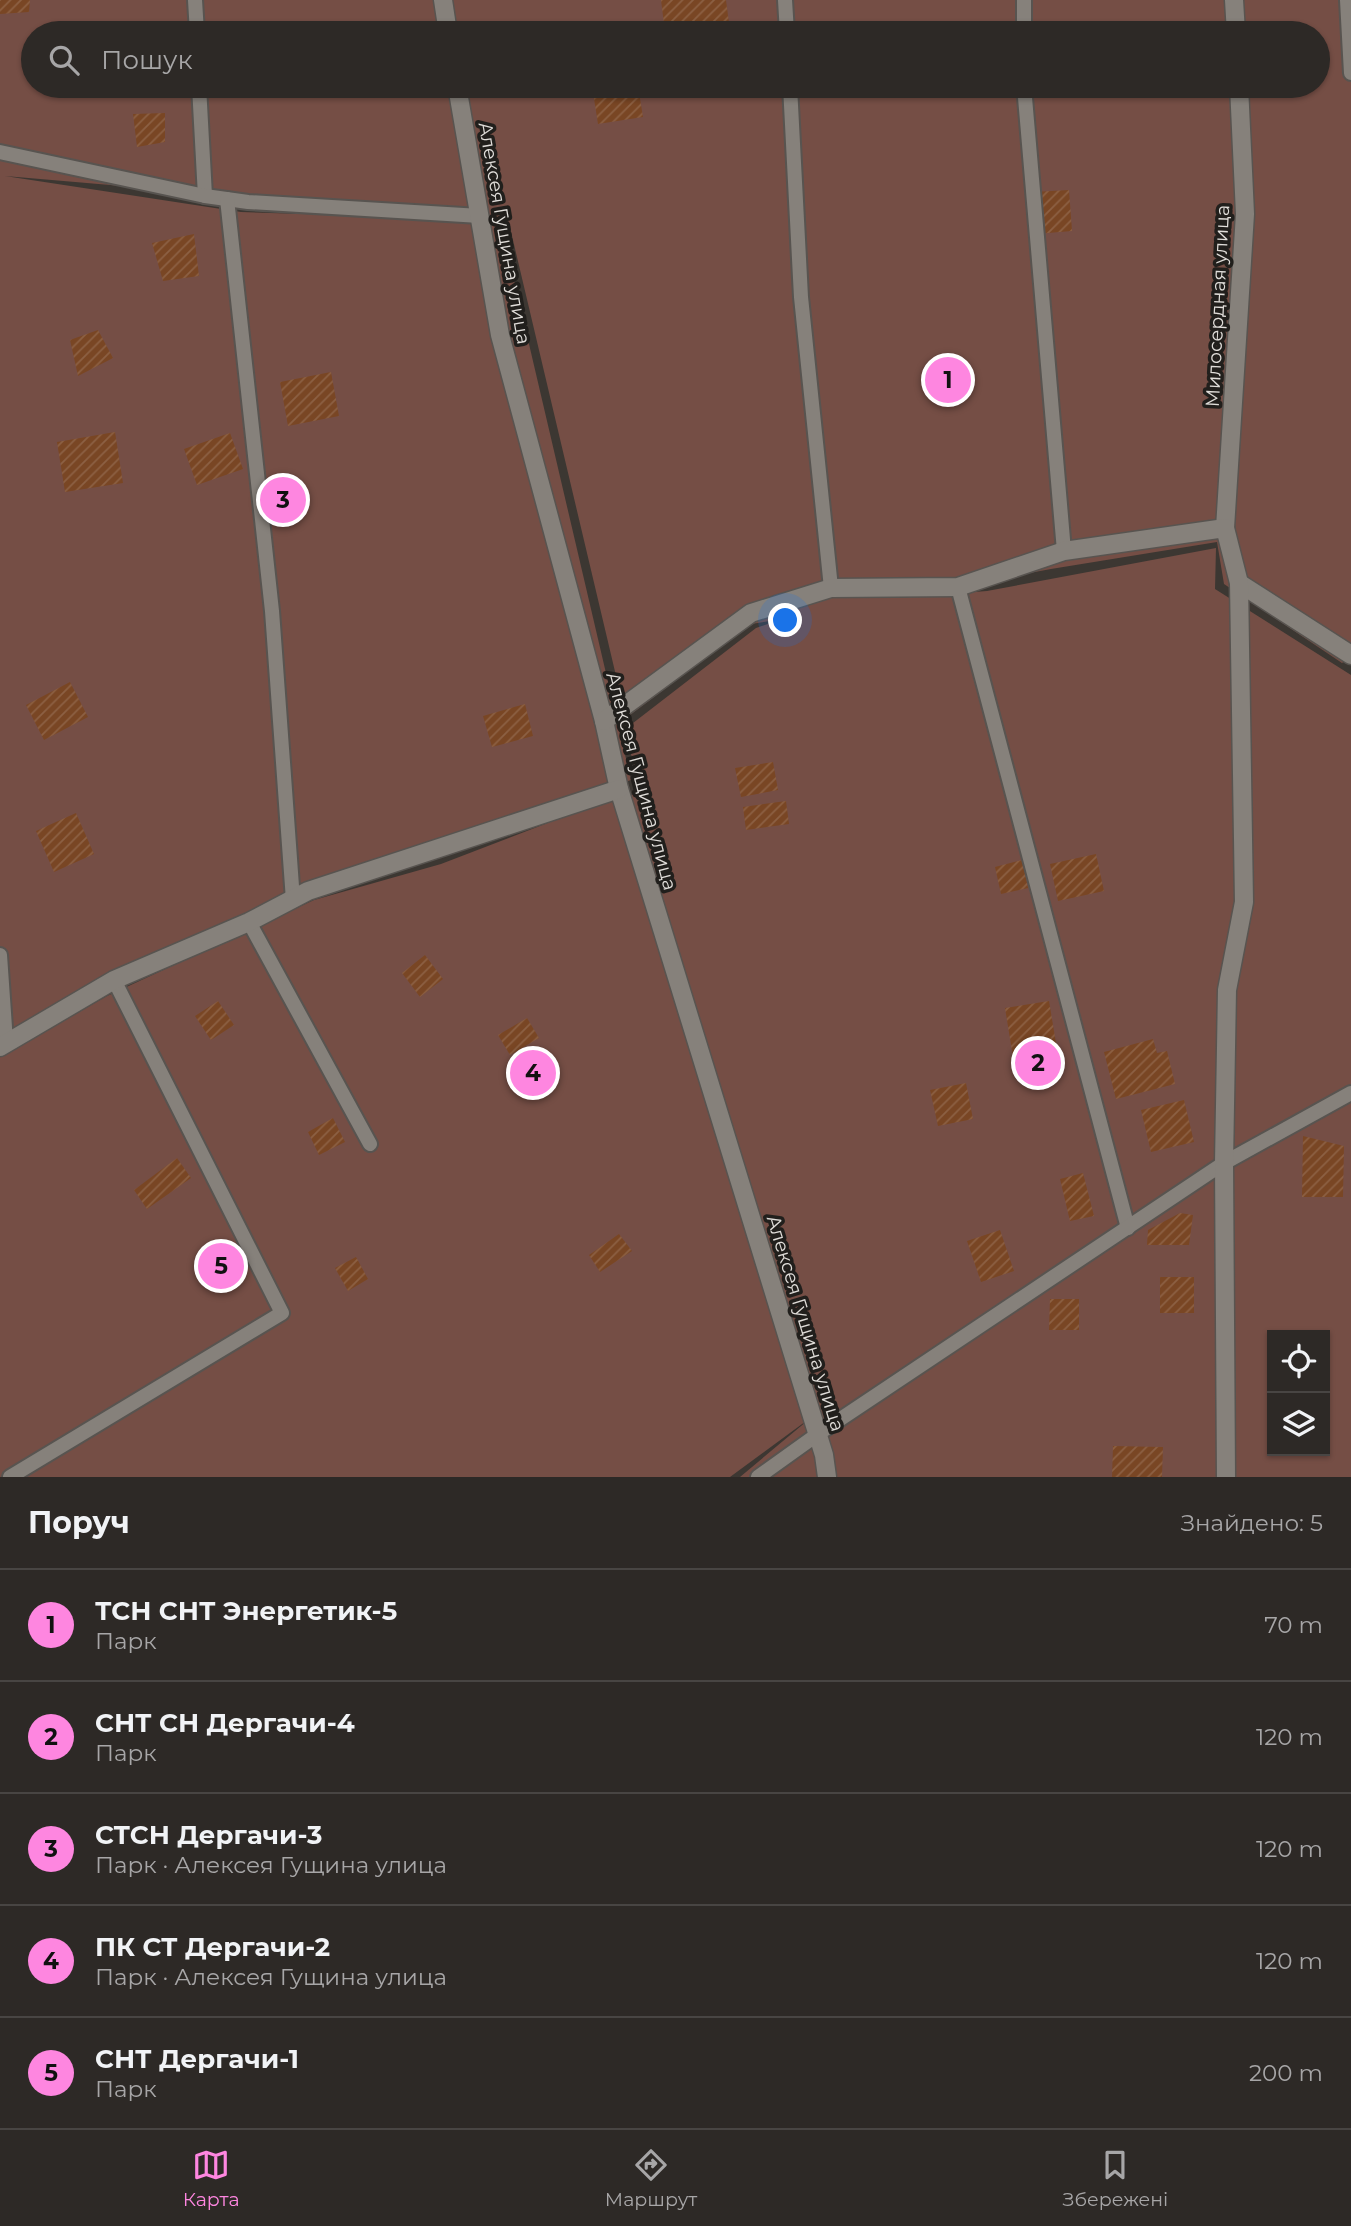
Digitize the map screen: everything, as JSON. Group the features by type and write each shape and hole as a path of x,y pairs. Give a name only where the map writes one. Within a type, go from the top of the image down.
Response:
{"street":[{"path":"443,0 446,21"},
{"path":"1234,0 1235,21"},
{"name":"Алексея Гущина улица","path":"459,98 500,335 604,721 619,789 818,1434 828,1477"},
{"name":"Милосердная улица","path":"1226,1477 1224,1163 1227,990 1244,902 1239,583 1225,528 1245,214 1239,98"},
{"path":"604,721 751,613 831,588 958,587 1064,551 1225,528"},
{"path":"1239,583 1350,652"},
{"path":"3,1044 114,980 249,922 321,887 619,789"}],"lane":[{"path":"195,0 196,21"},
{"path":"785,0 786,21"},
{"path":"1024,0 1024,21"},
{"path":"1347,0 1351,73"},
{"path":"200,98 205,196"},
{"path":"791,98 801,298 831,588"},
{"path":"1025,98 1064,551"},
{"path":"0,152 227,199 480,216"},
{"path":"227,199 272,611 293,900"},
{"path":"958,587 1128,1228"},
{"path":"249,922 370,1144"},
{"path":"0,954 3,1044"},
{"path":"10,1477 282,1313 114,980"},
{"path":"758,1477 818,1434 1224,1163 1351,1093"}],"shaded area":[{"path":"0,0 1351,0 1351,657 1342,663 1224,584 1217,542 896,598 987,591 1216,548 1215,589 1351,675 1351,1477 740,1477 813,1416 730,1477 0,1477 0,1057 107,996 314,900 441,864 589,807 642,792 624,730 756,628 782,619 751,624 626,718 508,219 5,176 241,212 500,220 631,780 282,896 0,1035"}],"building":[{"path":"0,0 30,0 29,12 0,14"},
{"path":"661,0 726,0 729,21 664,21"},
{"path":"594,98 640,98 643,117 598,124"},
{"path":"165,113 165,142 137,147 133,114"},
{"path":"1069,190 1072,231 1036,234 1034,192"},
{"path":"194,234 199,276 163,281 152,243"},
{"path":"98,330 113,358 78,376 70,340"},
{"path":"331,372 339,416 288,426 280,382"},
{"path":"115,432 123,483 65,492 57,442"},
{"path":"230,433 243,469 197,485 184,449"},
{"path":"70,682 88,717 44,740 26,705"},
{"path":"525,704 533,736 492,747 483,716"},
{"path":"773,762 778,790 741,797 735,768"},
{"path":"786,801 789,824 746,830 743,807"},
{"path":"76,813 94,854 54,872 36,831"},
{"path":"1096,854 1104,891 1058,901 1050,864"},
{"path":"1022,860 1028,888 1001,894 995,867"},
{"path":"425,955 443,979 420,997 402,973"},
{"path":"218,1001 234,1025 211,1040 195,1016"},
{"path":"1049,1001 1057,1049 1013,1057 1005,1008"},
{"path":"527,1018 539,1038 510,1055 498,1035"},
{"path":"1153,1039 1157,1053 1167,1051 1175,1084 1116,1099 1104,1052"},
{"path":"966,1083 973,1119 938,1126 930,1090"},
{"path":"1184,1100 1194,1142 1151,1152 1141,1110"},
{"path":"333,1118 345,1142 319,1155 308,1132"},
{"path":"1303,1136 1344,1146 1343,1197 1302,1197"},
{"path":"177,1158 191,1178 147,1209 134,1190"},
{"path":"1083,1173 1094,1216 1070,1221 1060,1179"},
{"path":"1180,1213 1193,1215 1189,1245 1147,1245 1148,1230"},
{"path":"1000,1230 1014,1271 981,1282 967,1241"},
{"path":"619,1234 632,1251 600,1272 589,1255"},
{"path":"356,1257 368,1279 348,1291 335,1268"},
{"path":"1160,1277 1194,1277 1194,1313 1160,1313"},
{"path":"1050,1299 1079,1299 1079,1330 1049,1330"},
{"path":"1113,1446 1163,1447 1162,1477 1112,1477"}],"place":[{"name":"ТСН СНТ Энергетик-5","path":"948,380"},
{"name":"СТСН Дергачи-3","path":"283,500"},
{"name":"СНТ СН Дергачи-4","path":"1038,1063"},
{"name":"ПК СТ Дергачи-2","path":"533,1073"},
{"name":"СНТ Дергачи-1","path":"221,1266"}]}
